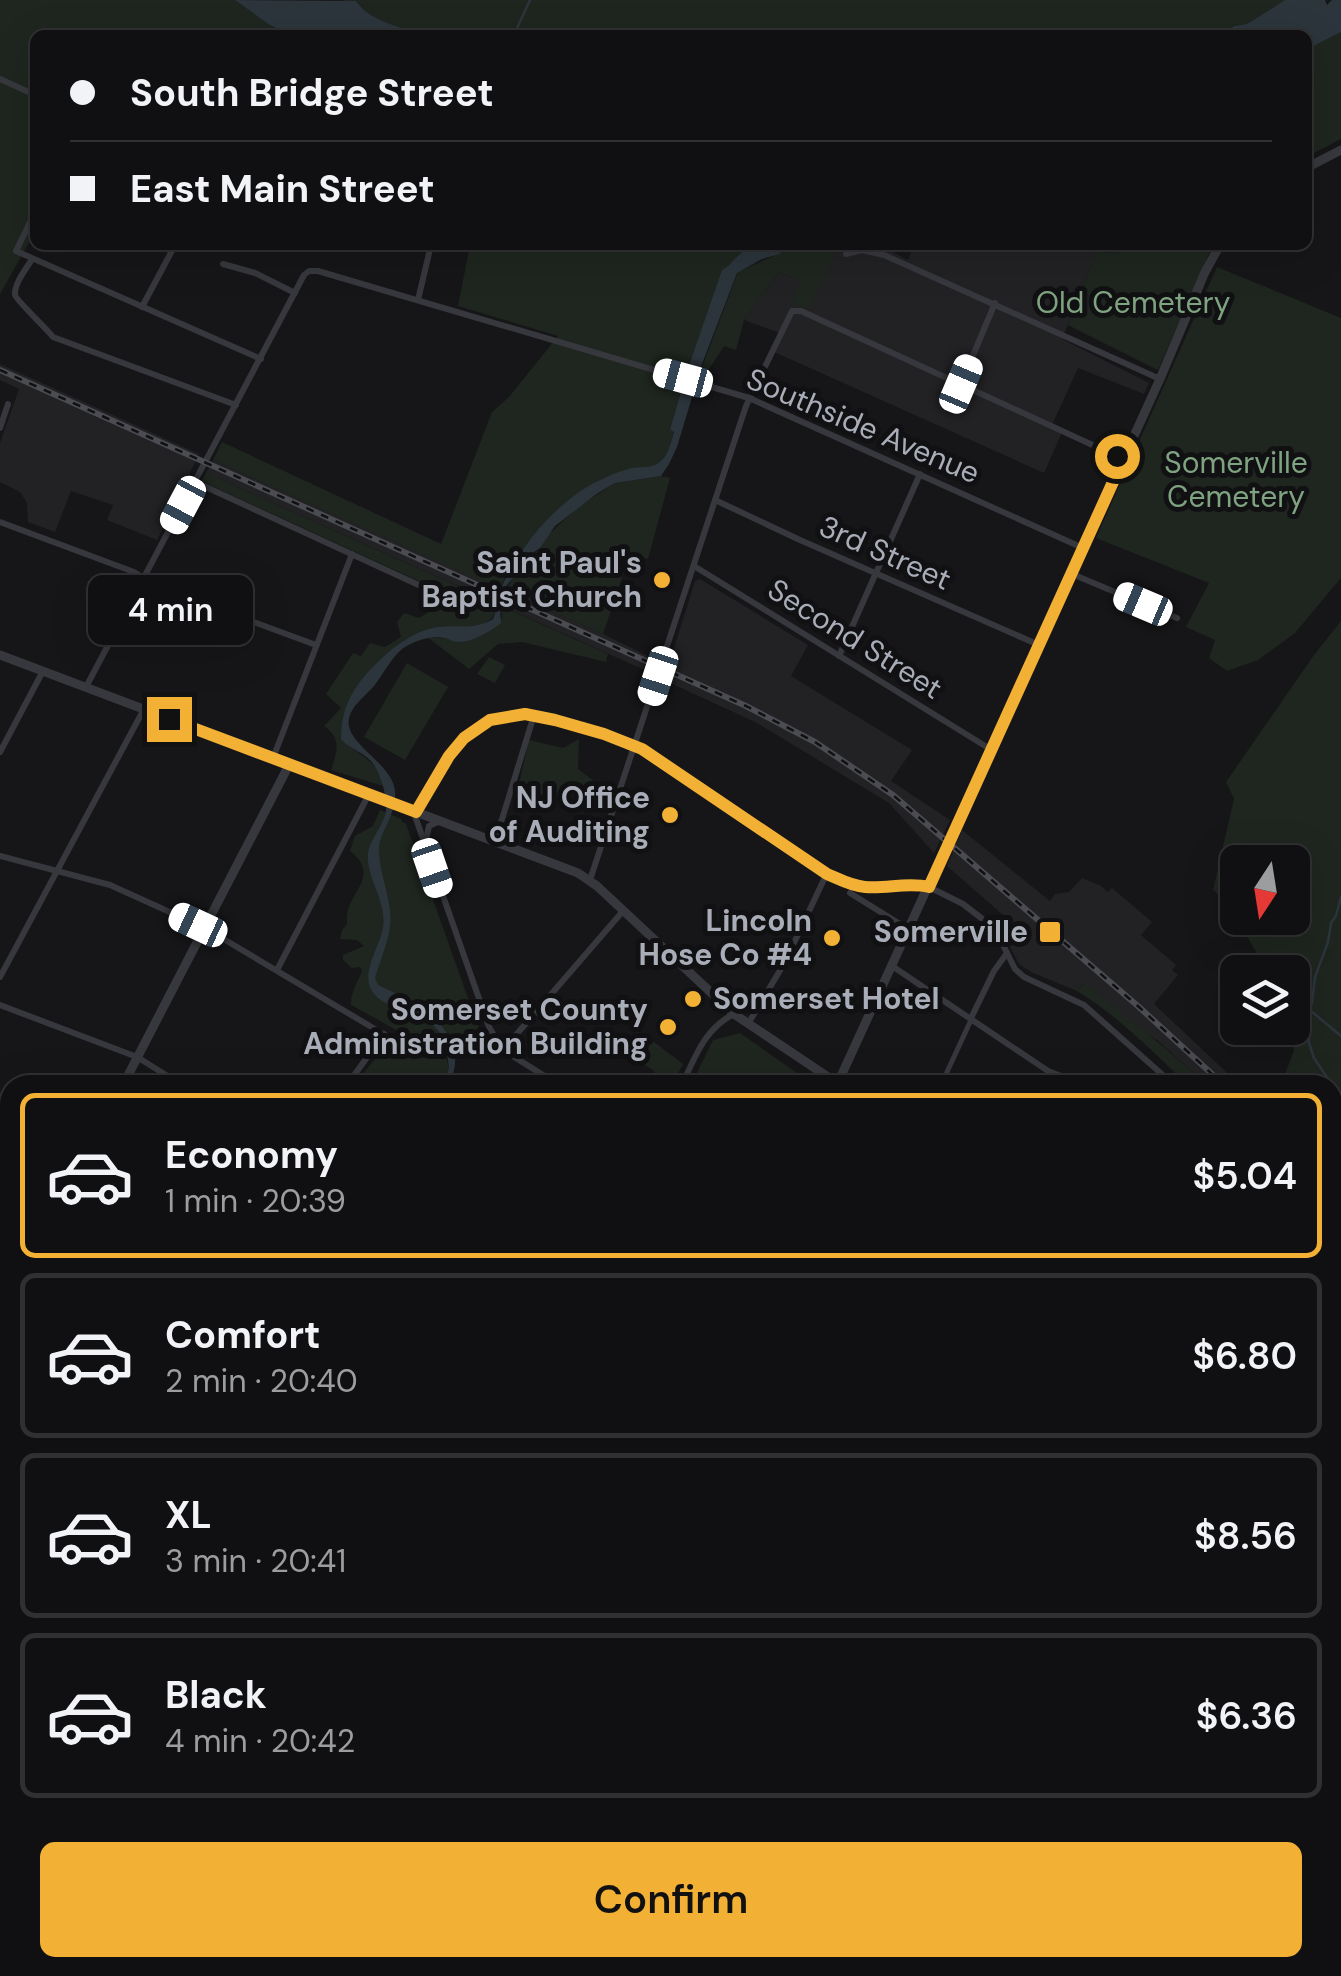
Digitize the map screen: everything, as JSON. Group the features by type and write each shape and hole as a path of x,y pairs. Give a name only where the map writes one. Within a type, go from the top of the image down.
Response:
{"street":[{"path":"0,79 30,92"},
{"path":"1312,165 1341,150"},
{"path":"30,222 16,251 261,359"},
{"path":"142,307 173,250"},
{"path":"418,300 430,250"},
{"path":"846,254 862,250 884,254 1160,379"},
{"path":"843,1075 1217,250"},
{"path":"32,259 15,296 53,337 236,405"},
{"path":"86,687 295,293 254,273 224,264"},
{"name":"Southside Avenue","path":"295,293 309,271 331,275 749,398 1083,548"},
{"path":"961,384 995,304"},
{"path":"590,880 749,398 787,318 795,310 1123,460"},
{"path":"0,428 8,404"},
{"path":"839,656 920,474"},
{"path":"195,482 436,592"},
{"name":"3rd Street","path":"715,500 1039,645"},
{"path":"0,522 134,572 156,586 316,645"},
{"path":"273,758 352,554"},
{"name":"Second Street","path":"694,566 992,750"},
{"path":"1072,574 1177,618"},
{"path":"0,655 590,880 734,1014 823,1075"},
{"path":"0,752 43,671"},
{"path":"0,977 144,710"},
{"path":"543,1075 503,1050 488,1027 416,812 464,738 490,720 512,715 534,715 635,746 827,874 859,887 929,887 978,913 998,935 1015,969 1024,977 1084,1005 1163,1075"},
{"path":"495,842 534,715"},
{"path":"128,1075 290,764"},
{"path":"277,971 369,794"},
{"path":"425,846 429,826 440,821"},
{"path":"0,856 110,885 205,928 384,1034 410,1047 433,1051 503,1050 623,911"},
{"path":"748,1025 788,956 827,874"},
{"path":"850,893 909,930"},
{"path":"946,1075 994,971 1007,953"},
{"path":"892,966 1058,1075"},
{"path":"0,1005 137,1057 166,1075"},
{"path":"687,1075 710,1030 734,1014"},
{"path":"354,1075 384,1034"}],"shaded area":[{"path":"235,0 356,1 378,18 408,30 280,30"},
{"path":"1285,0 1325,0 1327,5 1332,0 1341,0 1341,32 1312,47 1312,30 1228,30 1247,24"},
{"path":"746,250 784,250 737,273 702,364 677,447 661,476 615,483 555,526 507,585 500,609 501,623 470,640 457,642 433,637 406,646 353,709 349,720 356,740 384,769 395,791 379,850 390,926 375,978 378,985 425,1011 448,1035 455,1066 452,1075 447,1075 445,1043 437,1029 428,1021 384,1002 375,995 368,980 384,919 368,854 386,806 383,785 374,765 341,739 347,705 374,665 399,644 426,630 473,626 493,619 493,608 517,558 567,501 606,477 662,460 671,443 674,432 670,429 687,371 722,270"},
{"path":"889,250 908,260 912,250 1122,250 1122,253 1097,252 1062,339 1149,383 1144,394 1078,368 1052,425 1063,430 1044,473 772,351 780,333 744,320 779,272 801,281 835,251"},
{"path":"0,364 199,454 157,540 107,520 113,505 71,491 55,532 28,522 27,503 20,492 0,482 0,443 19,389 0,380"},
{"path":"213,460 603,634 654,659 649,672 206,473"},
{"path":"700,579 808,645 791,676 912,750 891,781 950,820 934,853 889,803 757,723 664,680 695,581"},
{"path":"962,830 1050,901 1055,894 1069,892 1082,878 1108,892 1112,888 1152,922 1141,935 1176,965 1172,970 1178,975 1154,1004 1229,1075 1196,1075 1084,983 1077,991 1019,964 1002,932 1011,922 947,866"}],"green space":[{"path":"0,0 235,0 280,30 30,30 30,241 0,294"},
{"path":"342,0 1285,0 1247,24 1228,30 408,30 378,18 356,1"},
{"path":"1341,32 1341,139 1312,154 1312,47"},
{"path":"469,250 760,250 722,271 687,371 670,428 674,431 663,460 647,469 592,485 573,497 524,549 500,589 213,460 222,442 441,544 492,412 509,397 558,336 458,306"},
{"path":"782,250 839,250 835,251 809,310 791,302 801,281 779,272 744,320 736,350 724,346 704,377 699,375 738,272"},
{"name":"Old Cemetery","path":"1211,250 1158,370 1068,325 1097,252"},
{"name":"Somerville Cemetery","path":"1217,267 1341,318 1341,578 1295,633 1258,660 1227,671 1209,658 1215,640 1186,627 1209,583 1096,538"},
{"path":"206,473 495,603 496,611 484,624 432,629 398,645 369,670 358,686 343,720 341,739 372,763 383,786 331,770 336,740 324,726 341,708 326,694 353,653 361,656 370,643 385,647 401,637 397,622 404,613 419,618 436,608 434,588 201,481"},
{"path":"670,478 648,559 630,554 603,634 505,591 546,537 577,508 615,483"},
{"path":"501,606 608,654 606,662 522,642 498,644 469,669 427,637 477,637 502,618"},
{"path":"1341,621 1341,1075 1285,1075 1293,1045 1310,1045 1310,955 1258,955 1247,935 1310,935 1310,845 1223,845 1234,799 1226,782"},
{"path":"489,657 505,665 495,683 477,674"},
{"path":"407,663 448,687 405,760 364,737"},
{"path":"579,739 578,769 595,782 592,801 565,794 561,800 518,788 529,740 563,748"},
{"path":"380,810 406,824 481,1042 434,1044 411,1038 351,1005 362,971 360,967 352,968 343,955 364,946 357,940 340,939 363,878 363,869 350,851 355,836 373,826"},
{"path":"1220,860 1220,896 1213,890"},
{"path":"1085,983 1195,1075 1177,1075 1121,1023 1077,991"},
{"path":"638,1032 650,1045 654,1042 683,1064 677,1075 657,1075 628,1055 626,1045"},
{"path":"740,1033 800,1075 696,1075 713,1040"},
{"path":"386,1045 416,1056 447,1059 449,1071 446,1075 362,1075"}],"waterway":[{"path":"516,30 530,0"},
{"path":"1325,1075 1309,1043 1307,1020 1315,977 1341,897"},
{"path":"1311,1011 1341,1036"}],"railway":[{"path":"0,370 746,706 815,742 893,795 1213,1075"}],"place":[{"name":"Saint Paul's Baptist Church","path":"662,580"},
{"name":"NJ Office of Auditing","path":"670,815"},
{"name":"Somerville","path":"1050,932"},
{"name":"Lincoln Hose Co #4","path":"832,938"},
{"name":"Somerset Hotel","path":"693,999"},
{"name":"Somerset County Administration Building","path":"668,1027"}],"route":[{"path":"169,719 416,812 449,756 479,726 500,717 525,714 555,720 642,749 844,882 865,888 912,884 929,887 1123,460 1117,456"}]}
